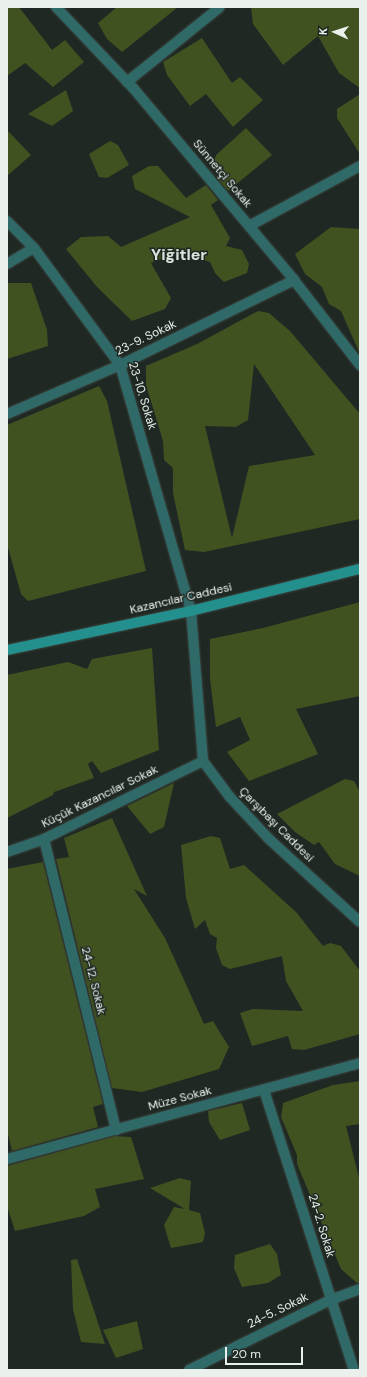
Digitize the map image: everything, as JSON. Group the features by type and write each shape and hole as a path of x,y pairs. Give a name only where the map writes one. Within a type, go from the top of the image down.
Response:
{"main road":[{"name":"Kazancılar Caddesi","path":"7,650 191,611 360,569"}],"street":[{"name":"Sünnetçi Sokak","path":"56,7 127,82 249,226 294,280 360,366"},
{"path":"127,82 217,8"},
{"path":"249,226 360,166"},
{"name":"23-10. Sokak","path":"7,221 34,248 120,365 191,611"},
{"path":"7,264 34,248"},
{"name":"23-9. Sokak","path":"7,414 120,365 294,280"},
{"path":"191,611 203,761"},
{"name":"Küçük Kazancılar Sokak","path":"7,852 44,839 203,761"},
{"name":"Çarşıbaşı Caddesi","path":"203,761 229,796 269,839 360,922"},
{"name":"24-12. Sokak","path":"44,839 116,1130"},
{"name":"Müze Sokak","path":"7,1159 360,1063"},
{"name":"24-2. Sokak","path":"264,1090 330,1300 354,1370"},
{"name":"24-5. Sokak","path":"189,1370 330,1300 360,1289"}],"building":[{"path":"7,7 19,7 52,50 65,40 84,62 53,87 25,63 7,76"},
{"path":"117,7 178,7 122,52 107,39 98,23"},
{"path":"251,7 360,7 360,88 339,73 318,36 283,65 253,24"},
{"path":"202,38 232,83 240,77 263,100 233,127 206,94 190,106 167,75 163,62"},
{"path":"66,90 73,111 52,126 28,114"},
{"path":"360,94 360,154 337,118 337,109"},
{"path":"246,128 272,155 228,191 217,178 223,175 213,165 216,155"},
{"path":"7,130 31,155 7,176"},
{"path":"110,141 118,145 129,165 107,178 99,177 89,154"},
{"path":"149,166 158,166 186,198 206,185 218,200 211,205 230,238 226,246 242,250 249,264 247,273 224,282 215,273 210,262 179,252 151,263 171,298 165,309 132,321 97,287 66,249 81,237 108,236 121,247 190,217 135,189 132,176"},
{"path":"331,227 360,229 360,354 341,311 329,304 322,287 305,274 295,254"},
{"path":"7,283 31,283 47,330 48,346 7,359"},
{"path":"258,311 269,313 290,331 360,414 360,519 204,552 185,550 173,493 173,468 164,460 163,441 146,385 146,366 197,344","holes":["254,364 315,455 249,466 232,538 205,426 236,427 248,420"]},
{"path":"99,386 107,401 146,571 28,601 21,594 7,544 7,425"},
{"path":"360,602 360,696 296,709 318,754 249,781 227,752 250,740 240,717 216,727 210,679 210,639 263,628"},
{"path":"152,648 159,750 101,773 92,761 88,764 94,778 54,792 53,795 7,818 7,675 68,662 87,669 92,659"},
{"path":"345,779 354,781 360,792 360,876 335,864 319,842 314,845 295,832 277,814"},
{"path":"174,783 164,827 150,834 127,806"},
{"path":"112,818 147,896 134,889 165,938 204,1024 213,1021 229,1047 219,1069 142,1092 112,1088 56,859 69,857 64,838"},
{"path":"211,836 220,838 230,869 244,865 296,912 323,946 330,943 341,946 360,971 360,1034 304,1050 292,1049 288,1036 252,1046 240,1013 253,1009 303,1011 286,981 282,956 230,969 222,965 216,948 217,938 210,934 205,920 195,929 186,898 181,845"},
{"path":"43,862 103,1104 93,1107 98,1127 12,1151 7,1130 7,869"},
{"path":"360,1081 360,1124 346,1126 360,1182 360,1283 357,1283 341,1269 297,1164 297,1155 281,1117 283,1103 333,1085"},
{"path":"242,1103 250,1130 220,1140 209,1122 208,1111"},
{"path":"115,1136 131,1137 144,1179 95,1189 100,1207 84,1216 15,1231 7,1206 7,1166"},
{"path":"180,1178 191,1181 189,1210 200,1213 205,1233 203,1242 171,1248 164,1225 174,1207 185,1209 150,1188"},
{"path":"270,1244 277,1254 281,1275 268,1283 242,1287 234,1268 235,1255"},
{"path":"77,1259 105,1344 81,1342 73,1309 71,1260"},
{"path":"137,1321 143,1349 116,1358 103,1330"}],"district":[{"name":"Yiğitler","path":"179,255"}]}
